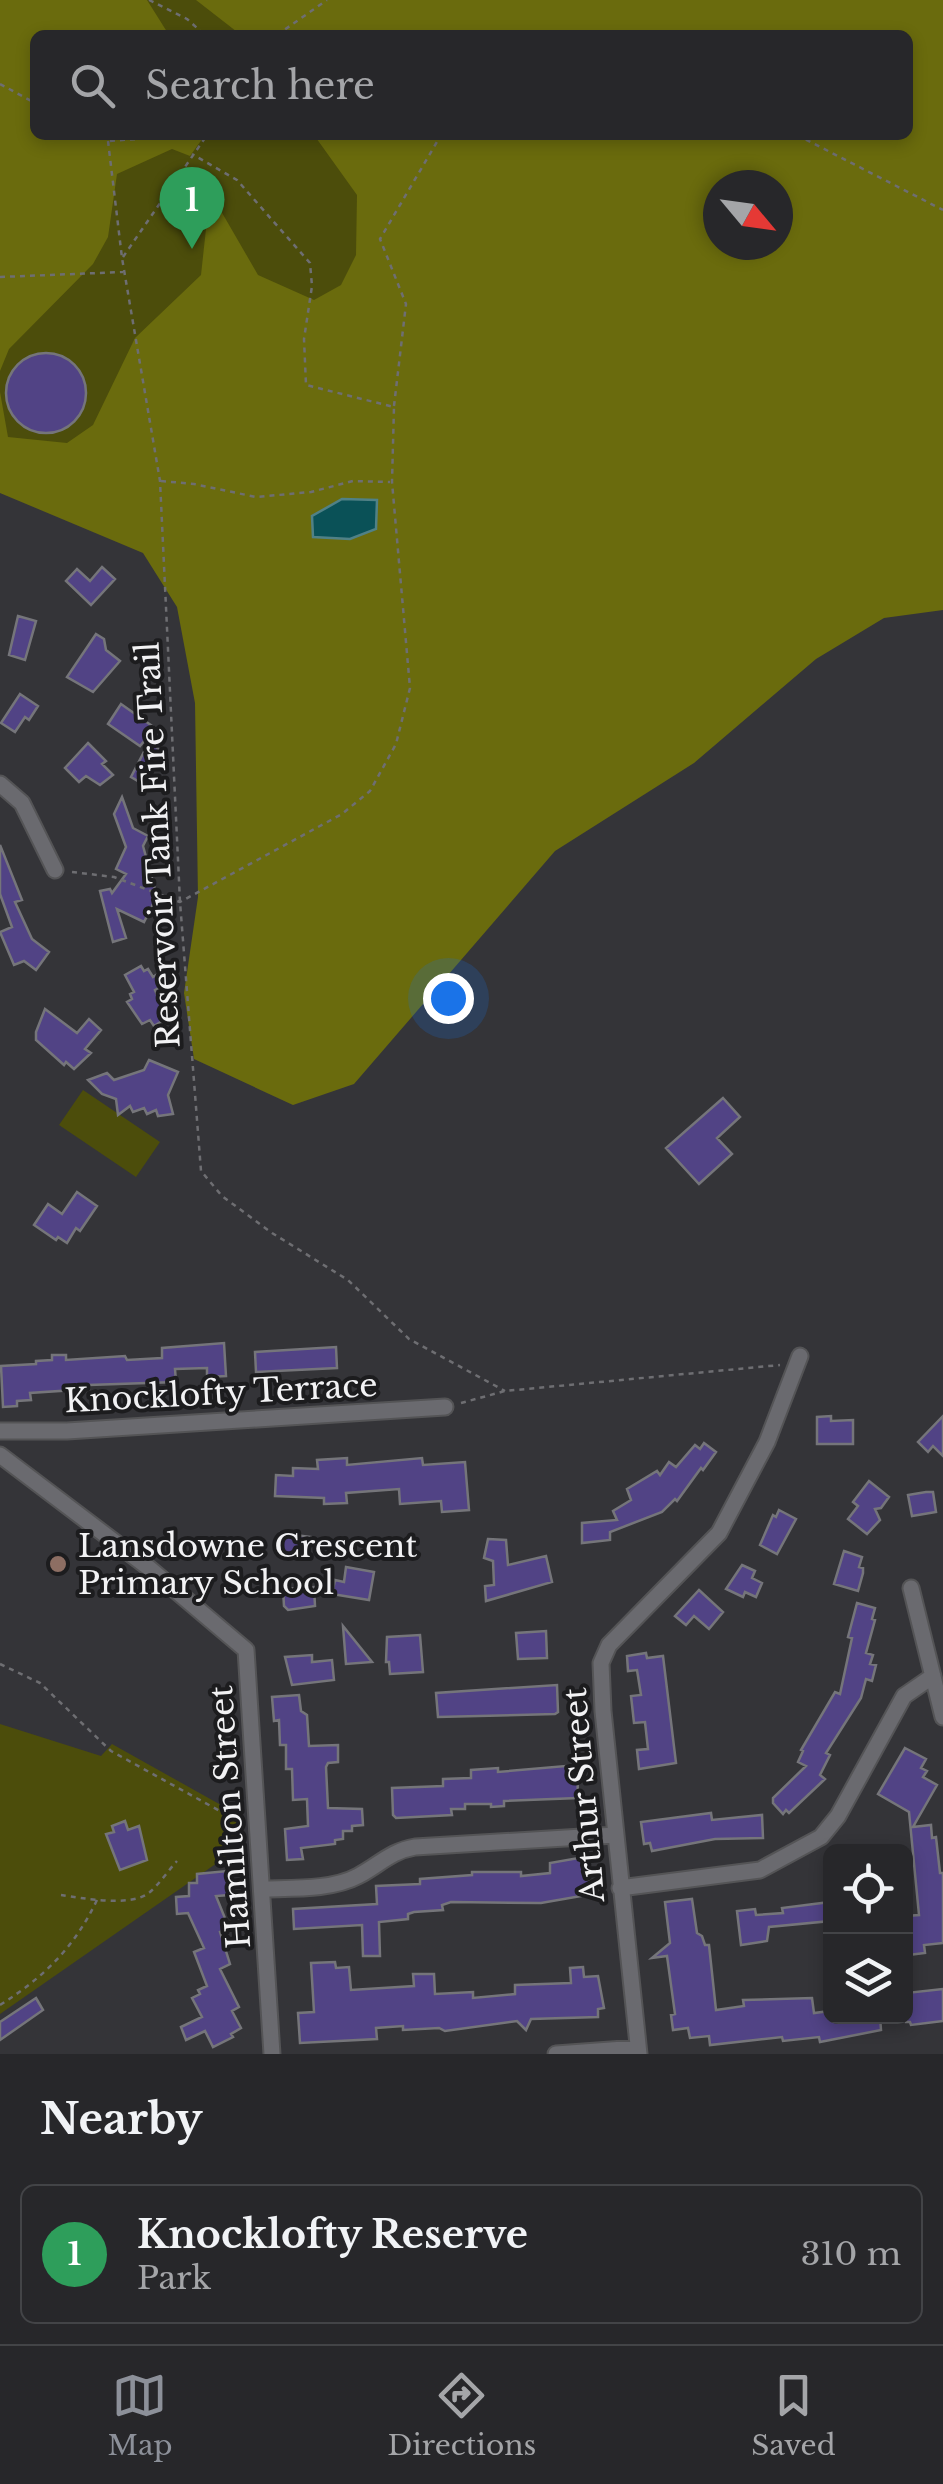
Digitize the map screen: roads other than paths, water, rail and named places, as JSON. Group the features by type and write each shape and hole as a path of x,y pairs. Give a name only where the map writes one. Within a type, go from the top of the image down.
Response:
{"street":[{"path":"0,784 22,802 56,870"},
{"name":"Arthur Street","path":"638,2051 601,1658 609,1645 720,1533 755,1466 799,1360"},
{"name":"Knocklofty Terrace","path":"0,1432 445,1407"},
{"name":"Hamilton Street","path":"0,1455 148,1568 246,1650 272,2054"},
{"path":"911,1588 943,1717"},
{"path":"620,1888 760,1870 821,1836 838,1816 904,1696 933,1676"},
{"path":"263,1890 336,1883 356,1877 397,1850 415,1847 615,1835"},
{"path":"556,2054 638,2051"}],"water":[{"path":"342,499 377,500 376,529 350,539 313,537 312,516"}],"place":[{"name":"Knocklofty Reserve","path":"192,249"},
{"name":"Lansdowne Crescent Primary School","path":"58,1564"}]}
